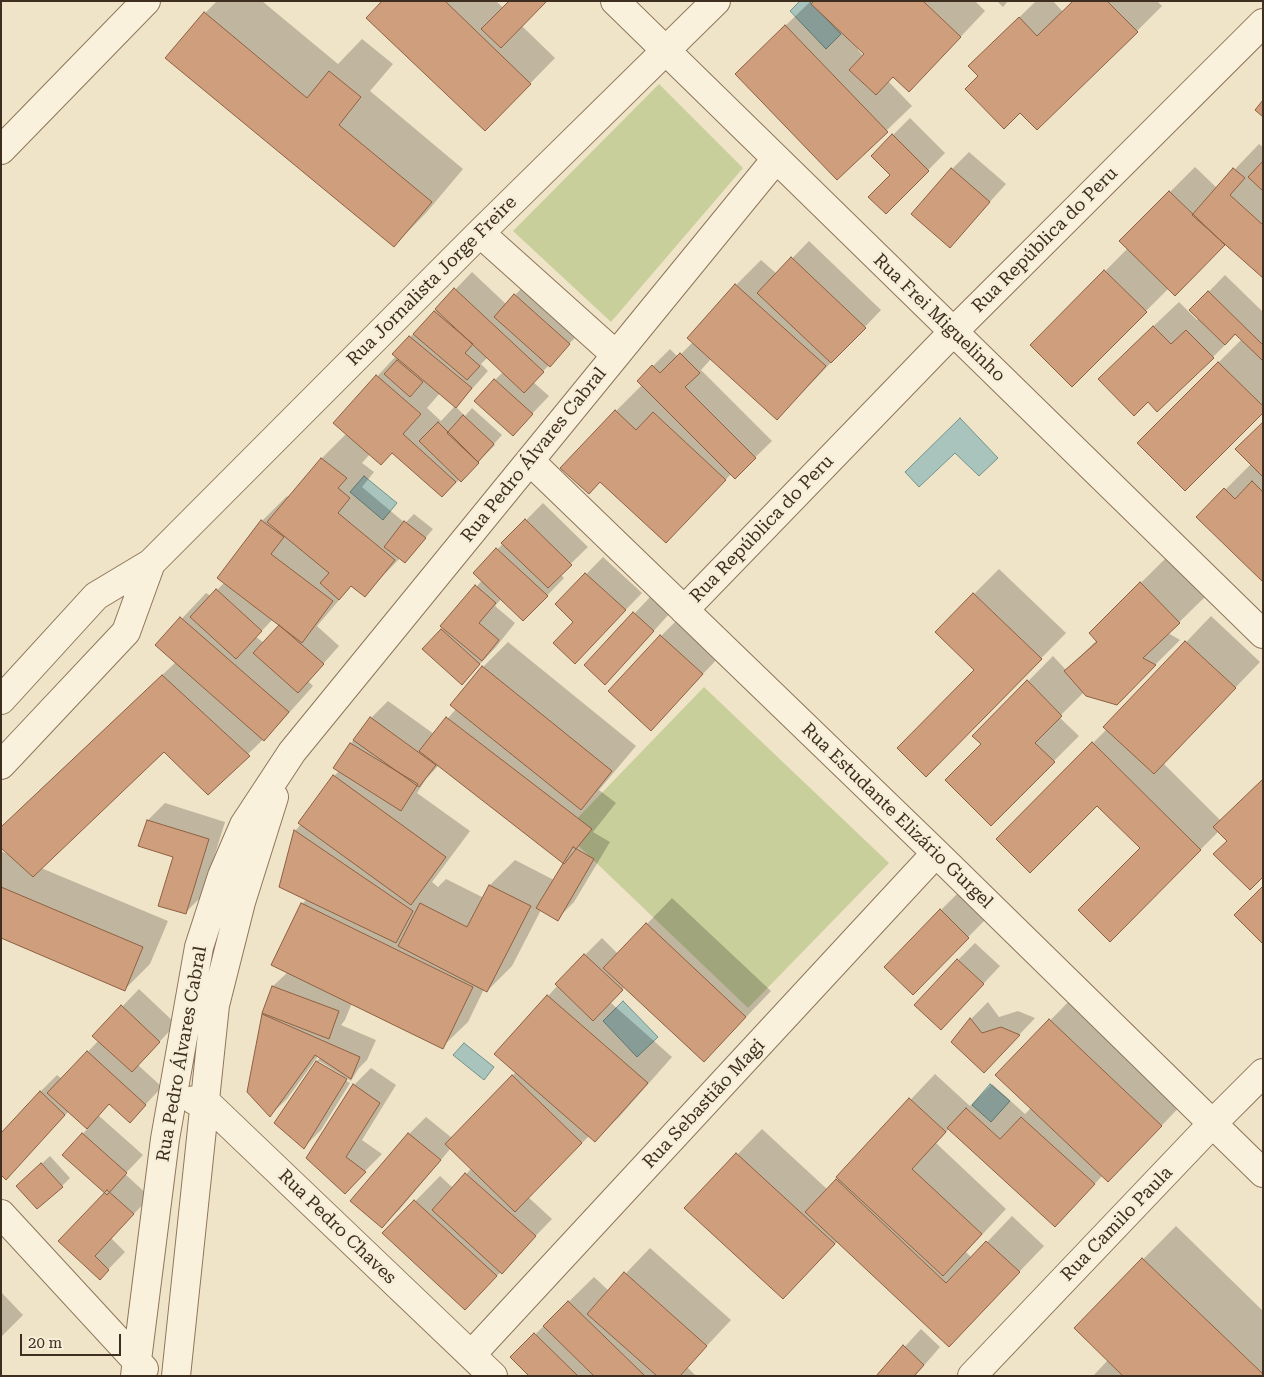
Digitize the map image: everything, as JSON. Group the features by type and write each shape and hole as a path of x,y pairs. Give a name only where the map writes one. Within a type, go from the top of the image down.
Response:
{"street":[{"path":"1,150 146,1"},
{"name":"Rua Frei Miguelinho","path":"615,1 1263,634"},
{"name":"Rua Jornalista Jorge Freire","path":"1,700 96,596 150,562 716,1"},
{"name":"Rua República do Peru","path":"684,610 953,332 1263,23"},
{"name":"Rua Pedro Álvares Cabral","path":"141,1371 165,1139 199,947 222,876 244,825 292,752 776,158"},
{"path":"480,233 616,355"},
{"name":"Rua Estudante Elizário Gurgel","path":"530,461 936,853 1263,1173"},
{"name":"Rua Jornalista Jorge Freire","path":"1,765 126,632 150,562"},
{"name":"Rua Pedro Álvares Cabral","path":"176,1376 218,996 241,902 274,797 292,752"},
{"name":"Rua Sebastião Magi","path":"471,1355 936,853"},
{"name":"Rua Camilo Paula","path":"972,1376 1263,1073"},
{"path":"172,1096 206,1102"},
{"name":"Rua Pedro Chaves","path":"206,1102 493,1376"},
{"path":"1,1214 141,1371"}],"green space":[{"path":"659,84 743,168 611,322 513,231"},
{"path":"704,687 889,863 748,1008 564,832"}],"water":[{"path":"800,1 809,1 841,34 826,49 790,11"},
{"path":"960,418 998,458 979,476 955,453 919,487 905,472"},
{"path":"364,476 397,503 383,520 350,492"},
{"path":"623,1001 658,1037 637,1057 603,1021"},
{"path":"464,1043 494,1067 484,1080 453,1055"},
{"path":"990,1084 1010,1101 991,1122 972,1105"}],"building":[{"path":"382,1 445,1 531,84 485,131 366,18"},
{"path":"509,1 547,1 501,48 481,29"},
{"path":"814,1 923,1 961,37 909,92 893,77 876,95 849,70 864,54 811,4"},
{"path":"1073,1 1107,1 1138,32 1037,130 1020,113 1004,129 965,89 978,76 968,66 1019,17 1037,36"},
{"path":"204,12 307,98 329,71 361,97 339,125 432,202 394,247 165,58"},
{"path":"785,25 888,132 837,180 735,74"},
{"path":"1263,100 1263,117 1255,110"},
{"path":"892,134 929,171 886,214 868,197 890,175 871,156"},
{"path":"1263,161 1263,191 1248,177"},
{"path":"951,168 990,202 950,248 911,214"},
{"path":"1233,168 1245,178 1230,195 1263,225 1263,278 1192,215"},
{"path":"1169,191 1225,245 1175,296 1119,241"},
{"path":"791,257 866,328 831,363 757,293"},
{"path":"1104,270 1147,312 1072,387 1030,345"},
{"path":"735,284 826,366 777,420 687,338"},
{"path":"454,288 544,372 524,393 435,309"},
{"path":"1208,291 1263,345 1263,361 1235,334 1225,345 1189,310"},
{"path":"514,294 570,344 550,367 494,317"},
{"path":"434,311 473,344 465,353 480,366 467,380 413,334"},
{"path":"1153,326 1171,344 1186,330 1214,358 1157,412 1148,402 1134,416 1098,379"},
{"path":"409,336 472,388 456,408 392,354"},
{"path":"680,353 700,373 685,387 756,458 735,479 637,381 652,365 660,373"},
{"path":"397,360 423,382 410,397 384,374"},
{"path":"1218,362 1263,406 1263,413 1185,491 1137,443"},
{"path":"376,375 421,414 403,434 456,482 442,497 392,453 381,465 333,423"},
{"path":"494,379 533,414 513,436 474,401"},
{"path":"615,410 636,430 653,412 726,480 666,543 600,482 589,494 560,468"},
{"path":"463,415 494,444 478,462 447,433"},
{"path":"438,422 479,463 461,482 419,441"},
{"path":"1263,422 1263,477 1235,449"},
{"path":"321,458 347,478 338,488 350,498 338,513 395,560 365,597 351,586 339,600 320,583 329,573 267,522"},
{"path":"1252,481 1263,492 1263,582 1196,517 1224,488 1235,499"},
{"path":"525,519 572,565 548,588 501,543"},
{"path":"261,520 284,537 271,554 333,601 302,643 217,578"},
{"path":"404,521 426,538 405,563 384,547"},
{"path":"496,548 548,596 523,621 473,573"},
{"path":"585,573 626,610 575,664 553,643 573,622 555,604"},
{"path":"1140,582 1180,623 1143,658 1156,665 1117,705 1086,696 1064,671 1097,642 1089,633"},
{"path":"475,585 496,603 479,623 499,640 482,661 440,626"},
{"path":"216,589 262,631 236,659 190,617"},
{"path":"973,593 1042,659 926,777 897,748 974,670 935,632"},
{"path":"633,612 654,631 605,685 584,665"},
{"path":"180,617 289,712 264,741 155,645"},
{"path":"279,625 324,664 298,693 253,653"},
{"path":"441,629 480,664 462,685 422,649"},
{"path":"660,635 703,674 651,731 608,691"},
{"path":"1185,641 1236,688 1154,774 1103,727"},
{"path":"482,666 612,771 581,810 450,705"},
{"path":"162,675 250,756 208,795 164,752 33,877 1,848 1,827"},
{"path":"1027,680 1062,716 1035,743 1055,762 991,826 945,780 981,744 972,736"},
{"path":"370,717 436,765 419,787 353,740"},
{"path":"446,717 592,829 564,864 419,751"},
{"path":"1092,742 1201,850 1110,942 1078,910 1140,848 1097,806 1030,873 996,839"},
{"path":"350,743 418,784 401,811 333,768"},
{"path":"333,775 446,857 411,905 298,823"},
{"path":"1263,779 1263,877 1250,890 1213,854 1227,841 1213,827"},
{"path":"147,820 209,839 186,914 158,906 173,857 138,846"},
{"path":"294,830 413,911 396,943 279,887"},
{"path":"573,847 594,859 558,921 536,908"},
{"path":"489,885 531,906 487,992 398,946 420,903 467,927"},
{"path":"1263,886 1263,944 1234,915"},
{"path":"1,887 143,947 125,991 1,938"},
{"path":"301,903 473,987 443,1049 271,965"},
{"path":"940,909 969,938 913,995 884,967"},
{"path":"646,923 746,1017 704,1062 603,968"},
{"path":"584,954 623,990 593,1021 555,984"},
{"path":"957,959 984,984 941,1030 914,1005"},
{"path":"272,986 339,1011 329,1039 262,1013"},
{"path":"547,995 648,1083 595,1142 494,1054"},
{"path":"121,1005 160,1042 132,1072 92,1036"},
{"path":"262,1014 360,1057 351,1079 315,1055 270,1117 247,1092"},
{"path":"970,1018 982,1033 1001,1027 1020,1035 984,1073 951,1042"},
{"path":"1049,1019 1162,1126 1108,1182 995,1075"},
{"path":"87,1051 146,1105 130,1123 109,1104 87,1129 47,1093"},
{"path":"316,1061 347,1079 304,1149 274,1123"},
{"path":"512,1075 582,1143 515,1212 445,1144"},
{"path":"353,1084 380,1103 346,1157 366,1172 345,1194 306,1158"},
{"path":"40,1091 65,1115 6,1180 1,1175 1,1133"},
{"path":"909,1098 946,1132 912,1169 982,1234 943,1276 836,1177"},
{"path":"966,1108 1000,1139 1021,1117 1095,1184 1055,1227 947,1128"},
{"path":"82,1133 127,1173 107,1195 62,1155"},
{"path":"408,1133 441,1160 382,1228 350,1201"},
{"path":"736,1153 835,1244 783,1299 684,1208"},
{"path":"41,1163 63,1187 37,1209 16,1186"},
{"path":"465,1173 536,1236 502,1274 432,1210"},
{"path":"836,1179 946,1283 986,1241 1020,1272 949,1347 805,1212"},
{"path":"107,1190 134,1214 95,1256 109,1270 100,1280 58,1241"},
{"path":"414,1200 497,1276 465,1310 382,1233"},
{"path":"1142,1258 1263,1376 1123,1376 1074,1328"},
{"path":"624,1272 707,1346 680,1376 657,1376 587,1314"},
{"path":"568,1301 645,1376 594,1376 543,1326"},
{"path":"534,1333 578,1376 529,1376 510,1357"},
{"path":"903,1345 924,1365 914,1376 876,1376"}]}
